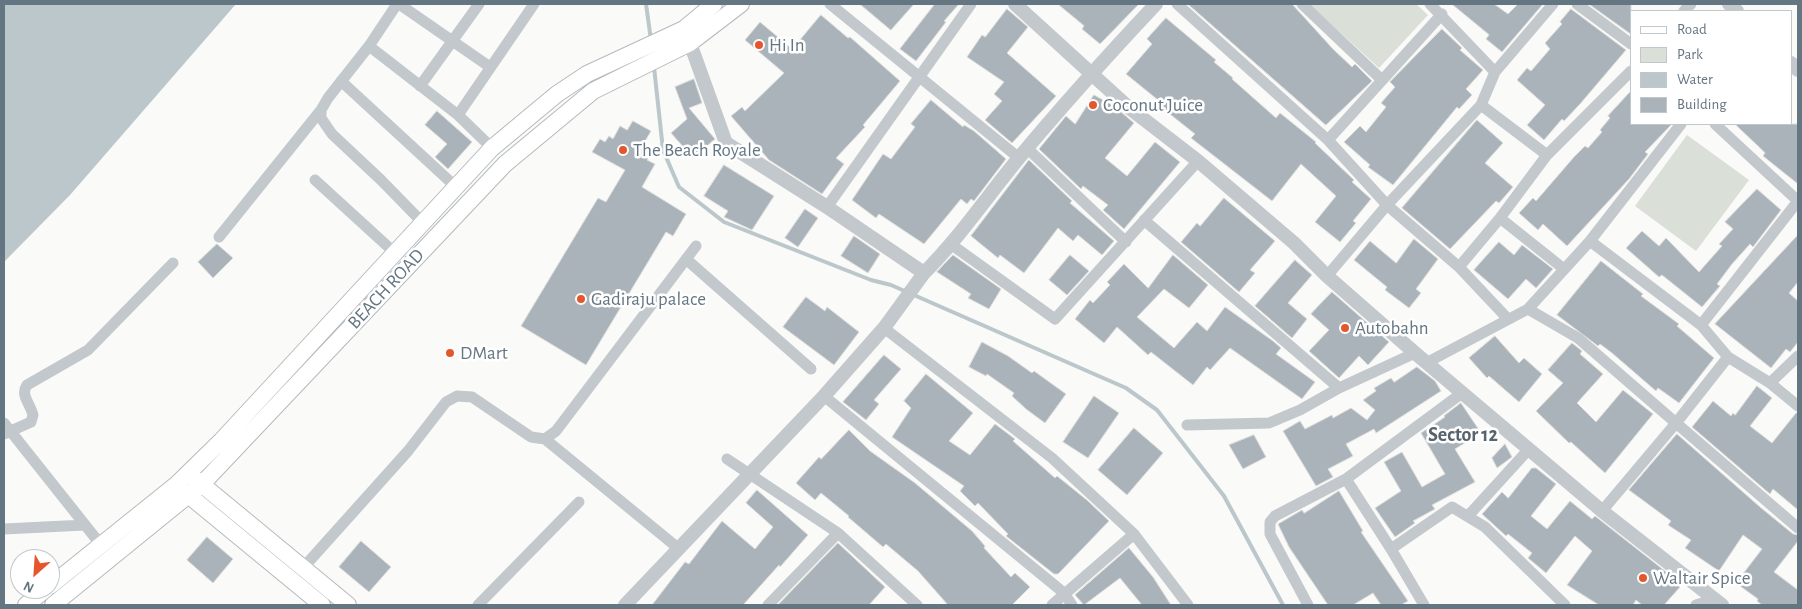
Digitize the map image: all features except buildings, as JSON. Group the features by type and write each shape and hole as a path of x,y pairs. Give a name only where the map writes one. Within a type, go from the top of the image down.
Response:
{"main road":[{"name":"BEACH ROAD","path":"53,605 184,484 221,441 492,148 556,94 587,74 625,54 687,36 714,4"},
{"name":"BEACH ROAD","path":"60,578 101,545 184,484 202,484 505,164 594,91 741,4"},
{"path":"556,94 569,111"},
{"path":"184,484 322,605"},
{"path":"202,484 348,605"}],"street":[{"path":"219,237 321,110 398,4 490,67"},
{"path":"420,86 479,4"},
{"path":"458,115 534,4"},
{"path":"830,4 1023,154 1126,242"},
{"path":"827,207 971,4"},
{"path":"1016,4 1128,107 1198,161 1294,243 1327,276 1426,363 1602,511 1719,602"},
{"path":"625,605 678,548 750,476 824,396 888,322 924,273 952,246 1023,154 1091,72 1156,4"},
{"path":"1177,4 1328,140 1387,206 1459,267 1507,318"},
{"path":"1302,4 1382,80"},
{"path":"1430,4 1442,14 1495,72"},
{"path":"1327,276 1387,206 1481,105 1495,72 1554,4"},
{"path":"1577,4 1630,43"},
{"path":"1328,140 1442,14"},
{"path":"687,36 726,143 827,207 924,273"},
{"path":"369,46 458,115 492,148"},
{"path":"1459,267 1500,218 1547,156 1630,72"},
{"path":"341,81 456,187"},
{"path":"1481,105 1547,156"},
{"path":"321,110 320,118 332,134 423,223"},
{"path":"1426,363 1528,308 1590,240 1680,125"},
{"path":"1700,325 1798,201 1716,125"},
{"path":"952,246 1055,319 1198,161"},
{"path":"315,180 395,253"},
{"path":"1500,218 1564,269"},
{"path":"1144,220 1339,388"},
{"path":"1590,240 1700,325 1728,357 1770,384 1798,406"},
{"path":"545,439 556,431 696,246"},
{"path":"686,259 811,369"},
{"path":"101,545 5,429 31,422 33,415 24,396 24,390 27,385 76,358 92,346 173,264"},
{"path":"1528,308 1578,338 1798,528"},
{"path":"888,322 1052,458 1134,534 1188,605"},
{"path":"1188,425 1269,423 1300,410 1339,388 1415,353"},
{"path":"1770,384 1798,356"},
{"path":"1602,511 1676,423 1728,357"},
{"path":"1308,605 1270,534 1270,522 1275,516 1346,479 1462,393"},
{"path":"304,568 408,451 446,402 457,396 472,397 531,437 545,439 678,548"},
{"path":"824,396 1064,593 1072,605"},
{"path":"1468,516 1529,448"},
{"path":"727,459 838,533 903,601 917,605"},
{"path":"1346,479 1424,605"},
{"path":"478,605 579,502"},
{"path":"1391,549 1452,507 1485,527 1564,605"},
{"path":"4,529 85,525"},
{"path":"768,605 838,533"},
{"path":"1052,605 1134,534"},
{"path":"1696,605 1719,602"}],"green space":[{"path":"1309,4 1416,4 1428,15 1379,68"},
{"path":"1687,135 1749,180 1696,251 1635,206"}],"water":[{"path":"4,4 236,4 70,195 4,262"}],"waterway":[{"path":"646,4 651,40"},
{"path":"654,67 663,150 679,187 724,222 871,280 891,285 1126,388 1157,410 1224,496 1283,605"}],"place":[{"name":"Hi In","path":"759,45"},
{"name":"Coconut Juice","path":"1093,105"},
{"name":"The Beach Royale","path":"623,150"},
{"name":"Gadiraju palace","path":"581,299"},
{"name":"Autobahn","path":"1345,328"},
{"name":"DMart","path":"450,353"},
{"name":"Waltair Spice","path":"1643,578"}],"district":[{"name":"Sector 12","path":"1463,435"}]}
